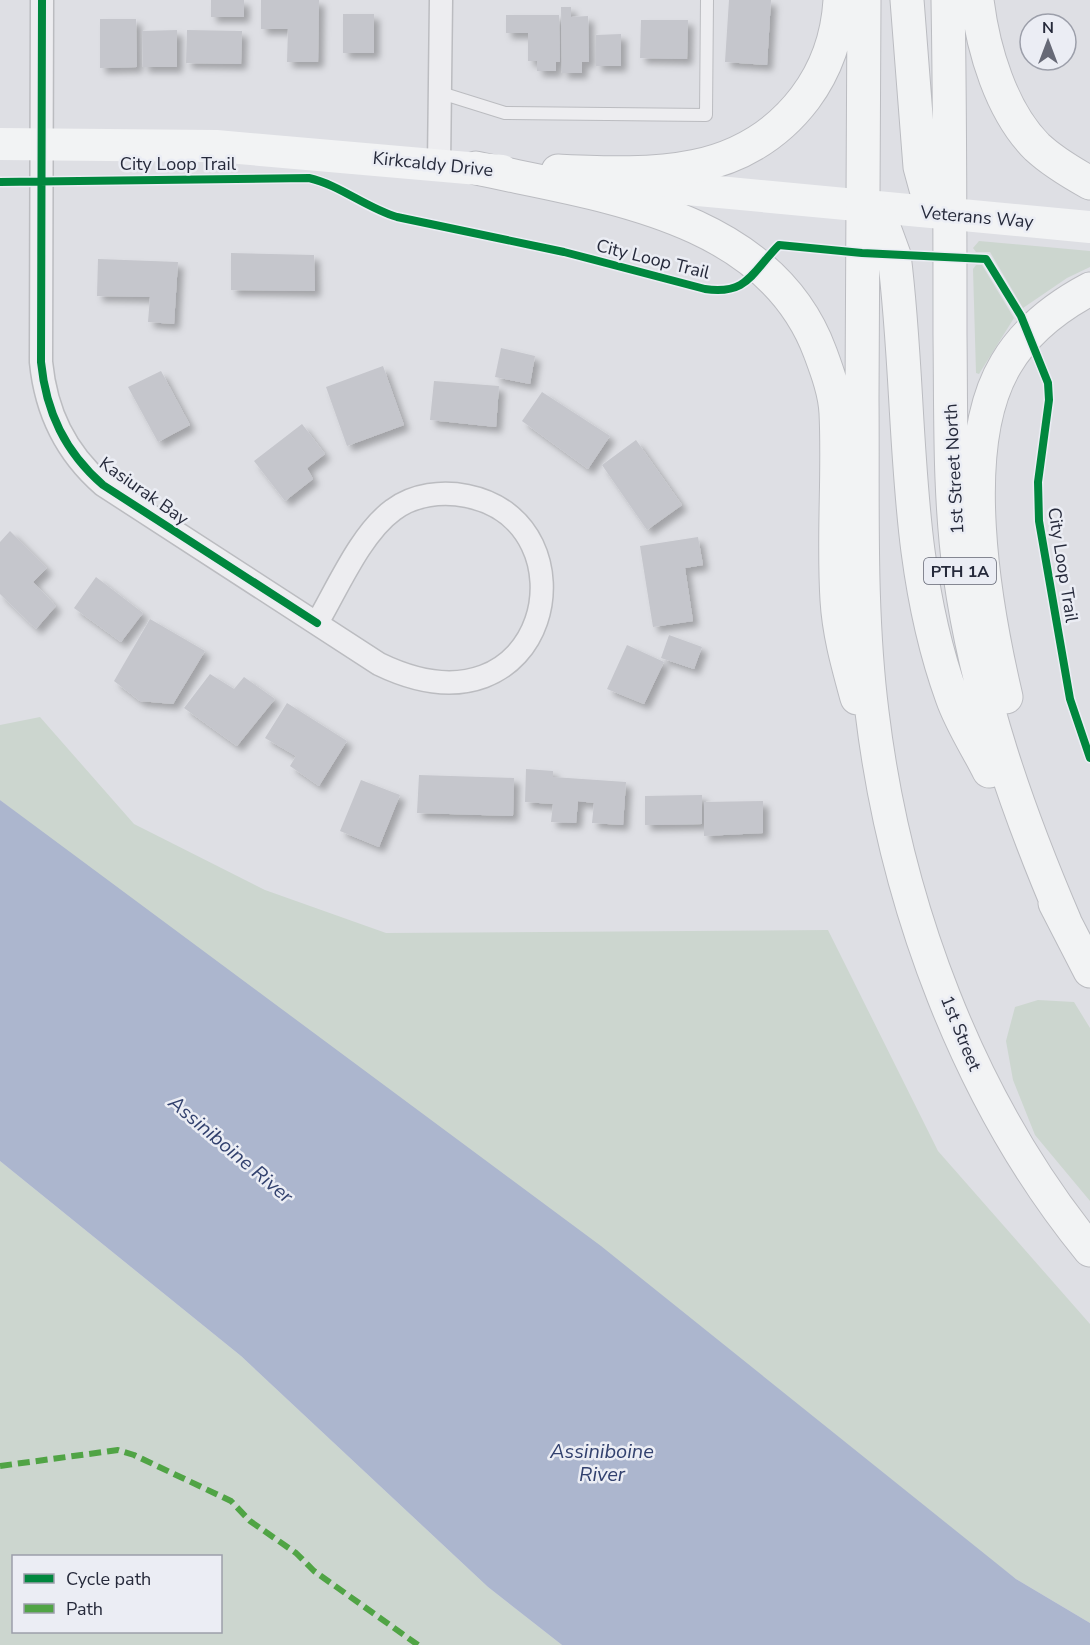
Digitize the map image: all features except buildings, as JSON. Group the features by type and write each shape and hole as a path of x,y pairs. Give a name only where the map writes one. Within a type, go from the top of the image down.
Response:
{"main road":[{"path":"476,168 630,174 674,171 712,163 745,151 791,116 813,88 834,41 840,0"},
{"path":"864,0 864,592 872,712 885,791"},
{"path":"907,0 920,167 926,189 950,213"},
{"name":"1st Street North","path":"948,0 953,491 960,574 974,655 990,722 1043,872 1065,922"},
{"path":"977,0 995,74 1015,117 1037,146 1067,170 1090,183"},
{"name":"Kirkcaldy Drive","path":"0,144 216,146 476,168 864,207"},
{"path":"476,168 595,195 685,221 713,234 760,266 798,309 815,338 829,375 836,410 837,599 844,652 885,791"},
{"path":"864,207 883,225 894,255 901,324 909,484 918,559 931,627 952,699 1065,922"},
{"name":"Veterans Way","path":"864,207 1090,227"},
{"path":"1043,872 990,613 979,510 981,445 990,400 1005,366 1019,345 1045,318 1090,289"},
{"name":"1st Street","path":"885,791 891,828 918,922 976,1073 1051,1202 1090,1250"},
{"name":"PTH 1A","path":"1065,922 1090,971"}],"street":[{"name":"Kasiurak Bay","path":"42,0 41,362 46,397 63,439 87,472 103,485 379,664 405,676 436,683 462,682 488,676 508,665 534,629 541,607 542,588 537,554 529,538 515,521 498,508 478,498 449,492 418,497 393,509 373,530 317,623"},
{"path":"439,165 441,0"}],"lane":[{"path":"441,93 505,113 706,115 707,0"}],"shaded area":[{"path":"979,241 1090,251 1090,267 1067,278 1023,308 990,252 976,252 973,248"},
{"path":"976,265 982,265 1014,318 979,374 976,373 973,269"},
{"path":"40,717 134,824 265,890 386,933 828,930 938,1151 1090,1324 1090,1623 1016,1579 0,800 0,725"},
{"path":"1038,1000 1074,1002 1090,1028 1090,1201 1035,1135 1013,1080 1006,1041 1015,1007"},
{"path":"0,1161 241,1356 488,1587 562,1645 0,1645"}],"water":[{"name":"Assiniboine River","path":"0,800 601,1246 1016,1579 1090,1623 1090,1645 562,1645 488,1587 241,1356 0,1161"}],"marked path":[{"path":"0,1466 118,1450 134,1455 231,1501 250,1521 296,1553 314,1571 418,1645"}],"cycle path":[{"path":"42,0 41,362 47,398 60,430 78,459 103,485 317,623"},
{"name":"City Loop Trail","path":"0,182 309,178 397,217 564,252 705,289 731,289 740,285 755,273 779,245 862,253 986,259 1021,316 1048,383 1049,400 1038,482 1039,521 1070,699 1090,758"}]}
